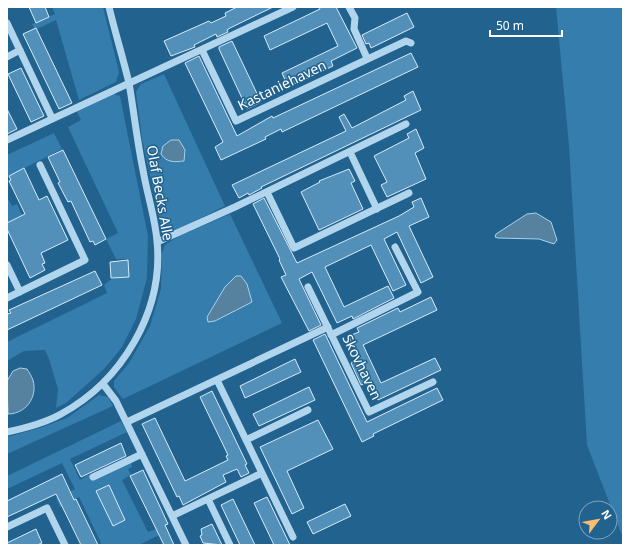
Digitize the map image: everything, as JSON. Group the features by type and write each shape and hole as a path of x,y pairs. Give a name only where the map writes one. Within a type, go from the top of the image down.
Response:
{"street":[{"name":"Olaf Becks Alle","path":"7,432 33,426 60,415 82,402 103,384 135,342 146,316 157,275 158,242 143,172 128,83 109,7"},
{"path":"7,140 293,7"},
{"path":"350,7 355,18 354,29 367,58"},
{"path":"7,23 52,118"},
{"name":"Kastaniehaven","path":"202,50 236,121 367,58 406,41 411,43"},
{"path":"7,57 20,50"},
{"path":"158,242 267,192 406,124"},
{"path":"350,152 377,209"},
{"path":"7,298 85,260 40,165"},
{"path":"267,192 294,248 409,193"},
{"name":"Skovhaven","path":"331,335 418,292 396,247"},
{"path":"7,265 20,292"},
{"name":"Skovhaven","path":"308,287 369,412 433,382"},
{"name":"Skovhaven","path":"127,422 328,327"},
{"path":"217,380 293,537"},
{"path":"103,384 116,400 186,545"},
{"path":"246,440 308,410"},
{"path":"93,477 142,454"},
{"path":"172,516 262,473"},
{"path":"208,499 230,545"},
{"path":"7,527 47,508 65,545"}],"shaded area":[{"path":"52,7 103,7 119,72 116,82 79,100 56,20 35,30 32,24 55,14"},
{"path":"556,7 623,7 623,538 618,525 618,500 608,500 587,445 569,146"},
{"path":"164,74 225,206 173,232 165,230 161,225 142,139 136,92 141,84"},
{"path":"114,94 120,96 148,236 147,278 136,319 122,347 104,369 66,403 56,408 58,389 45,350 24,351 7,361 7,342 107,293 104,285 113,278 128,277 127,259 116,259 106,239 118,233 68,127 81,120 76,110"},
{"path":"54,133 62,149 7,177 7,155"},
{"path":"171,140 179,140 185,150 184,161 174,162 166,159 161,154 163,146"},
{"path":"7,197 12,206 17,204 22,215 7,223"},
{"path":"536,213 551,222 557,240 554,244 539,239 495,237 496,234 527,214"},
{"path":"230,214 282,323 123,399 114,387 114,381 129,363 150,326 161,289 162,253 165,245 179,236"},
{"path":"236,276 241,276 247,284 252,302 215,321 208,322 207,317 225,287"},
{"path":"20,368 27,369 31,376 33,380 34,393 29,404 25,408 8,414 7,381 13,371"},
{"path":"99,395 108,397 113,406 7,454 7,437 40,428 67,418"},
{"path":"121,421 127,432 70,459 80,480 90,474 93,480 131,462 132,467 128,469 131,475 122,480 148,532 156,529 159,535 139,545 102,545 79,497 60,507 56,498 75,489 62,463 7,489 7,476"}],"building":[{"path":"29,7 45,7 49,17 36,23"},
{"path":"237,7 273,7 230,28 227,30 228,32 217,37 216,34 194,45 195,47 171,56 164,41 209,21 211,23 226,16 225,13"},
{"path":"319,7 336,7 357,48 331,61 333,66 288,87 282,73 338,46 327,23 270,50 264,36 320,9"},
{"path":"407,13 414,27 371,48 369,43 366,44 362,35"},
{"path":"36,28 72,103 59,109 23,34"},
{"path":"232,41 261,102 247,109 219,49 219,47"},
{"path":"411,53 418,67 282,132 281,129 265,137 266,139 221,160 215,147 223,142 185,63 199,56 237,136 272,116 273,118"},
{"path":"21,68 44,116 31,122 8,74"},
{"path":"413,91 421,110 261,187 262,188 249,195 248,193 239,198 232,185 346,131 339,117 344,114 352,128 406,100 404,96"},
{"path":"7,109 17,129 7,134"},
{"path":"416,129 424,148 415,153 426,179 387,197 381,185 387,182 374,156 409,138 407,134"},
{"path":"63,150 106,239 95,245 93,241 90,242 71,201 68,202 58,183 60,182 48,157"},
{"path":"24,168 39,200 47,196 68,240 41,253 45,263 42,264 45,270 30,278 7,229 7,223 25,214 9,181 11,180 9,176"},
{"path":"349,169 355,181 351,183 363,209 319,230 301,192 320,182 319,181"},
{"path":"264,198 297,263 399,216 414,207 412,202 421,198 429,217 409,226 433,277 421,283 397,232 384,239 406,285 393,291 371,245 325,267 344,307 388,286 394,298 353,319 352,316 337,323 312,272 299,279 321,325 309,331 281,277 286,275 279,260 280,259 253,204"},
{"path":"128,260 129,277 111,278 110,262"},
{"path":"95,271 102,285 7,330 7,314 11,313 9,310"},
{"path":"431,297 437,310 363,345 381,383 435,358 441,370 378,400 370,383 361,385 351,363 358,359 349,336 359,332 357,328 398,308 400,312"},
{"path":"325,334 367,422 437,388 443,400 373,434 374,436 362,442 313,340"},
{"path":"295,359 301,372 245,398 240,386"},
{"path":"309,387 315,400 259,426 253,414"},
{"path":"212,391 247,464 245,465 249,473 241,477 237,469 223,475 226,482 183,505 179,496 177,497 142,424 155,418 185,481 228,460 226,456 228,455 200,397"},
{"path":"318,420 333,449 287,471 304,508 292,514 260,447"},
{"path":"121,443 126,456 81,477 75,465"},
{"path":"143,470 168,524 165,525 174,545 164,545 130,476"},
{"path":"62,474 98,545 81,545 56,494 7,517 7,501"},
{"path":"109,485 125,520 113,526 96,491"},
{"path":"267,497 290,545 274,545 254,503"},
{"path":"233,499 255,545 240,545 221,505"},
{"path":"345,504 351,516 313,534 307,522"},
{"path":"212,524 222,545 203,543 200,536 202,535 201,529"},
{"path":"36,529 42,543 37,545 7,545 7,543"}]}
